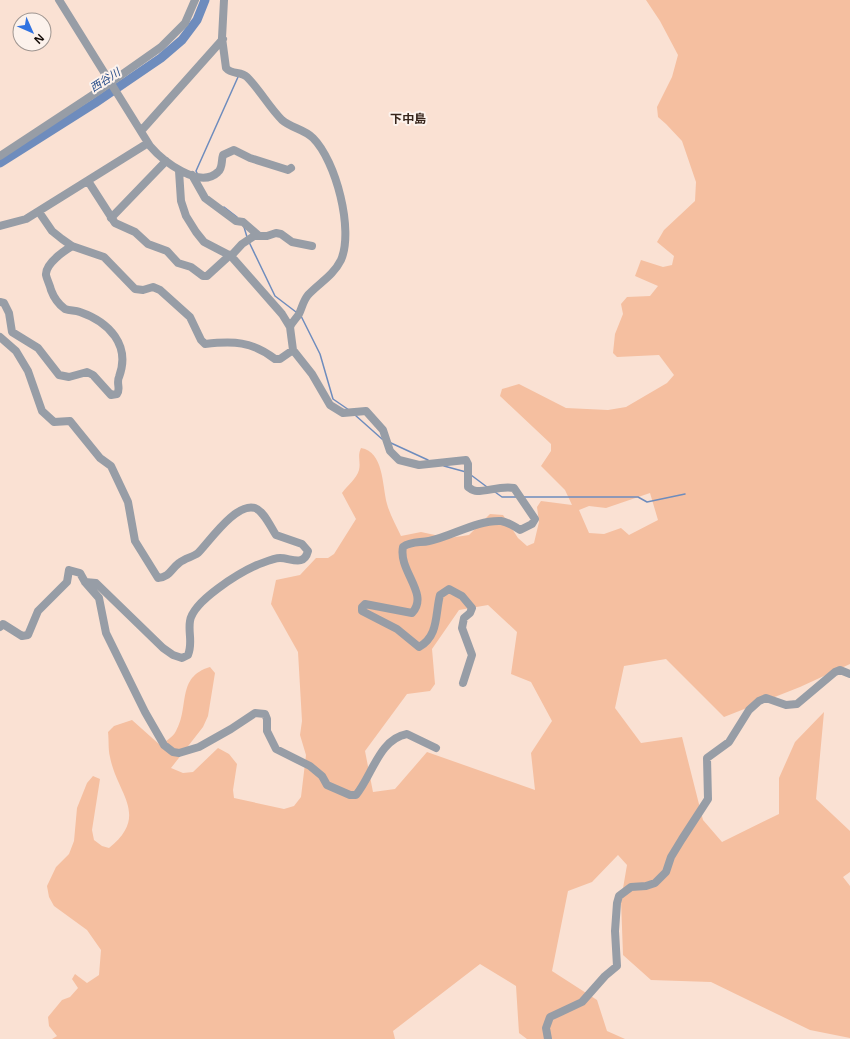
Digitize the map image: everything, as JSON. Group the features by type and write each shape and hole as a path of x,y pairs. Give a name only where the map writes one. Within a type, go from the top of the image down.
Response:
{"street":[{"path":"59,0 148,143 166,161 179,171 205,177 214,175 220,169 224,155 234,150 247,157 281,169 286,170 291,168"},
{"path":"0,154 111,82 161,47 174,36 188,18 195,0"},
{"path":"224,0 223,39 226,68 232,72 246,76 285,122 306,132 314,138 322,149 333,170 340,195 346,237 341,258 333,273 305,298 299,314 290,327"},
{"path":"141,131 223,39"},
{"path":"0,226 26,219 39,212 148,143"},
{"path":"111,218 166,161"},
{"path":"179,171 181,201 190,222 204,242 231,255 282,314 290,327 293,350 312,374 330,405 343,413 366,411 383,430 390,451 399,460 409,464 419,465 466,460 468,464 468,487 472,490 478,491 505,487 514,488 535,519 532,524 520,530 507,522 500,521 480,524 429,541 408,543 403,547 401,555 411,581 418,592 419,603 416,608 412,613 372,604 365,604 362,607 362,611 397,629 419,647 430,639 434,633 440,595 449,589 462,596 472,608 462,623 462,628 472,655 462,683"},
{"path":"192,175 205,198 236,222 243,222 258,235 267,236 278,233 292,242 312,246"},
{"path":"88,181 117,225 135,232 148,244 167,251 178,263 190,266 204,277 244,243 258,235"},
{"path":"39,212 52,231 72,246 104,257 135,289 143,290 153,287 160,290 190,317 201,340 205,344 239,342 266,352 274,359 280,359 293,350"},
{"path":"0,302 4,303 9,313 12,332 38,348 59,375 69,377 87,372 93,375 111,395 117,394 119,391 117,381 122,364 120,345 115,335 107,326 82,312 69,310 62,306 55,299 46,275 50,266 72,246"},
{"path":"0,337 16,351 28,371 42,411 54,422 70,421 100,458 111,466 131,514 135,541 158,578 169,575 179,562 197,554 216,531 234,516 243,510 252,508 256,509 266,520 276,535 302,544 308,551 307,555 301,560 296,561 279,558 249,569 216,589 192,615 190,622 191,646 188,655 182,658 173,655 163,648 96,583 85,582"},
{"path":"0,627 3,624 22,636 28,635 38,611 67,582 69,570 80,573 85,582 99,598 106,633 145,712 164,745 173,752 184,752 198,747 231,730 255,713 260,712 265,714 267,719 267,731 276,749 310,766 322,776 327,785 350,795 356,795 363,787 383,750 395,738 407,734 436,748"},
{"path":"548,1039 546,1028 550,1017 582,1002 605,976 617,966 615,931 619,896 631,887 646,886 655,883 666,872 682,839 708,799 707,758 729,742 749,710 759,700 766,698 786,705 797,704 835,672 840,670 850,674"}],"shaded area":[{"path":"646,0 850,0 850,664 800,687 724,717 666,659 624,666 615,708 641,743 682,737 703,820 722,842 779,814 779,778 795,742 824,712 816,799 850,831 850,872 843,877 850,886 850,1038 810,1030 711,982 651,980 623,955 621,900 627,865 618,855 592,882 568,891 552,971 597,1000 607,1031 625,1039 527,1039 519,1033 516,986 480,964 393,1031 395,1039 52,1039 57,1036 49,1026 48,1017 62,1000 70,997 78,988 72,979 75,974 87,983 99,975 101,950 87,930 54,906 49,897 47,886 56,867 69,854 74,841 77,808 87,783 93,776 100,779 92,830 94,840 102,846 109,848 121,836 127,825 129,814 128,804 109,754 108,732 114,726 132,720 160,745 171,737 176,731 180,722 188,685 192,678 199,672 210,667 215,673 208,716 203,727 171,768 183,773 193,772 218,748 229,754 237,764 233,790 234,798 284,809 294,806 301,797 306,755 300,735 302,721 298,652 271,604 276,580 300,575 316,558 328,558 334,554 356,519 342,493 358,473 359,454 361,448 369,451 378,462 383,479 388,508 401,536 421,532 449,538 469,535 490,514 503,515 518,538 527,546 534,543 539,522 537,507 541,501 572,505 565,490 541,466 551,451 551,444 500,396 502,389 519,384 566,408 608,410 626,407 667,383 674,375 659,355 617,357 613,353 615,334 623,314 621,304 627,297 650,296 658,286 635,276 641,260 663,267 672,265 674,256 657,242 664,230 695,201 696,182 682,141 658,117 657,107 672,77 678,55 660,21","holes":["650,493 658,520 629,535 621,528 604,534 589,533 579,510 589,506 606,508","488,605 517,632 511,674 531,682 552,721 531,753 535,790 427,752 395,789 373,792 365,751 407,694 430,691 435,684 432,649 459,610"]}],"waterway":[{"name":"西谷川","path":"0,163 95,103 161,58 182,40 197,20 205,0"},
{"path":"197,173 196,171 238,77"},
{"path":"224,207 237,217"},
{"path":"244,227 247,237"},
{"path":"249,242 275,296 296,312"},
{"path":"301,316 320,354 333,399 349,410"},
{"path":"355,415 382,439"},
{"path":"391,443 428,460"},
{"path":"444,466 466,472"},
{"path":"471,475 487,487"},
{"path":"495,492 502,497 517,497"},
{"path":"523,497 638,497 647,502 685,494"}],"district":[{"name":"下中島","path":"408,119"}]}
